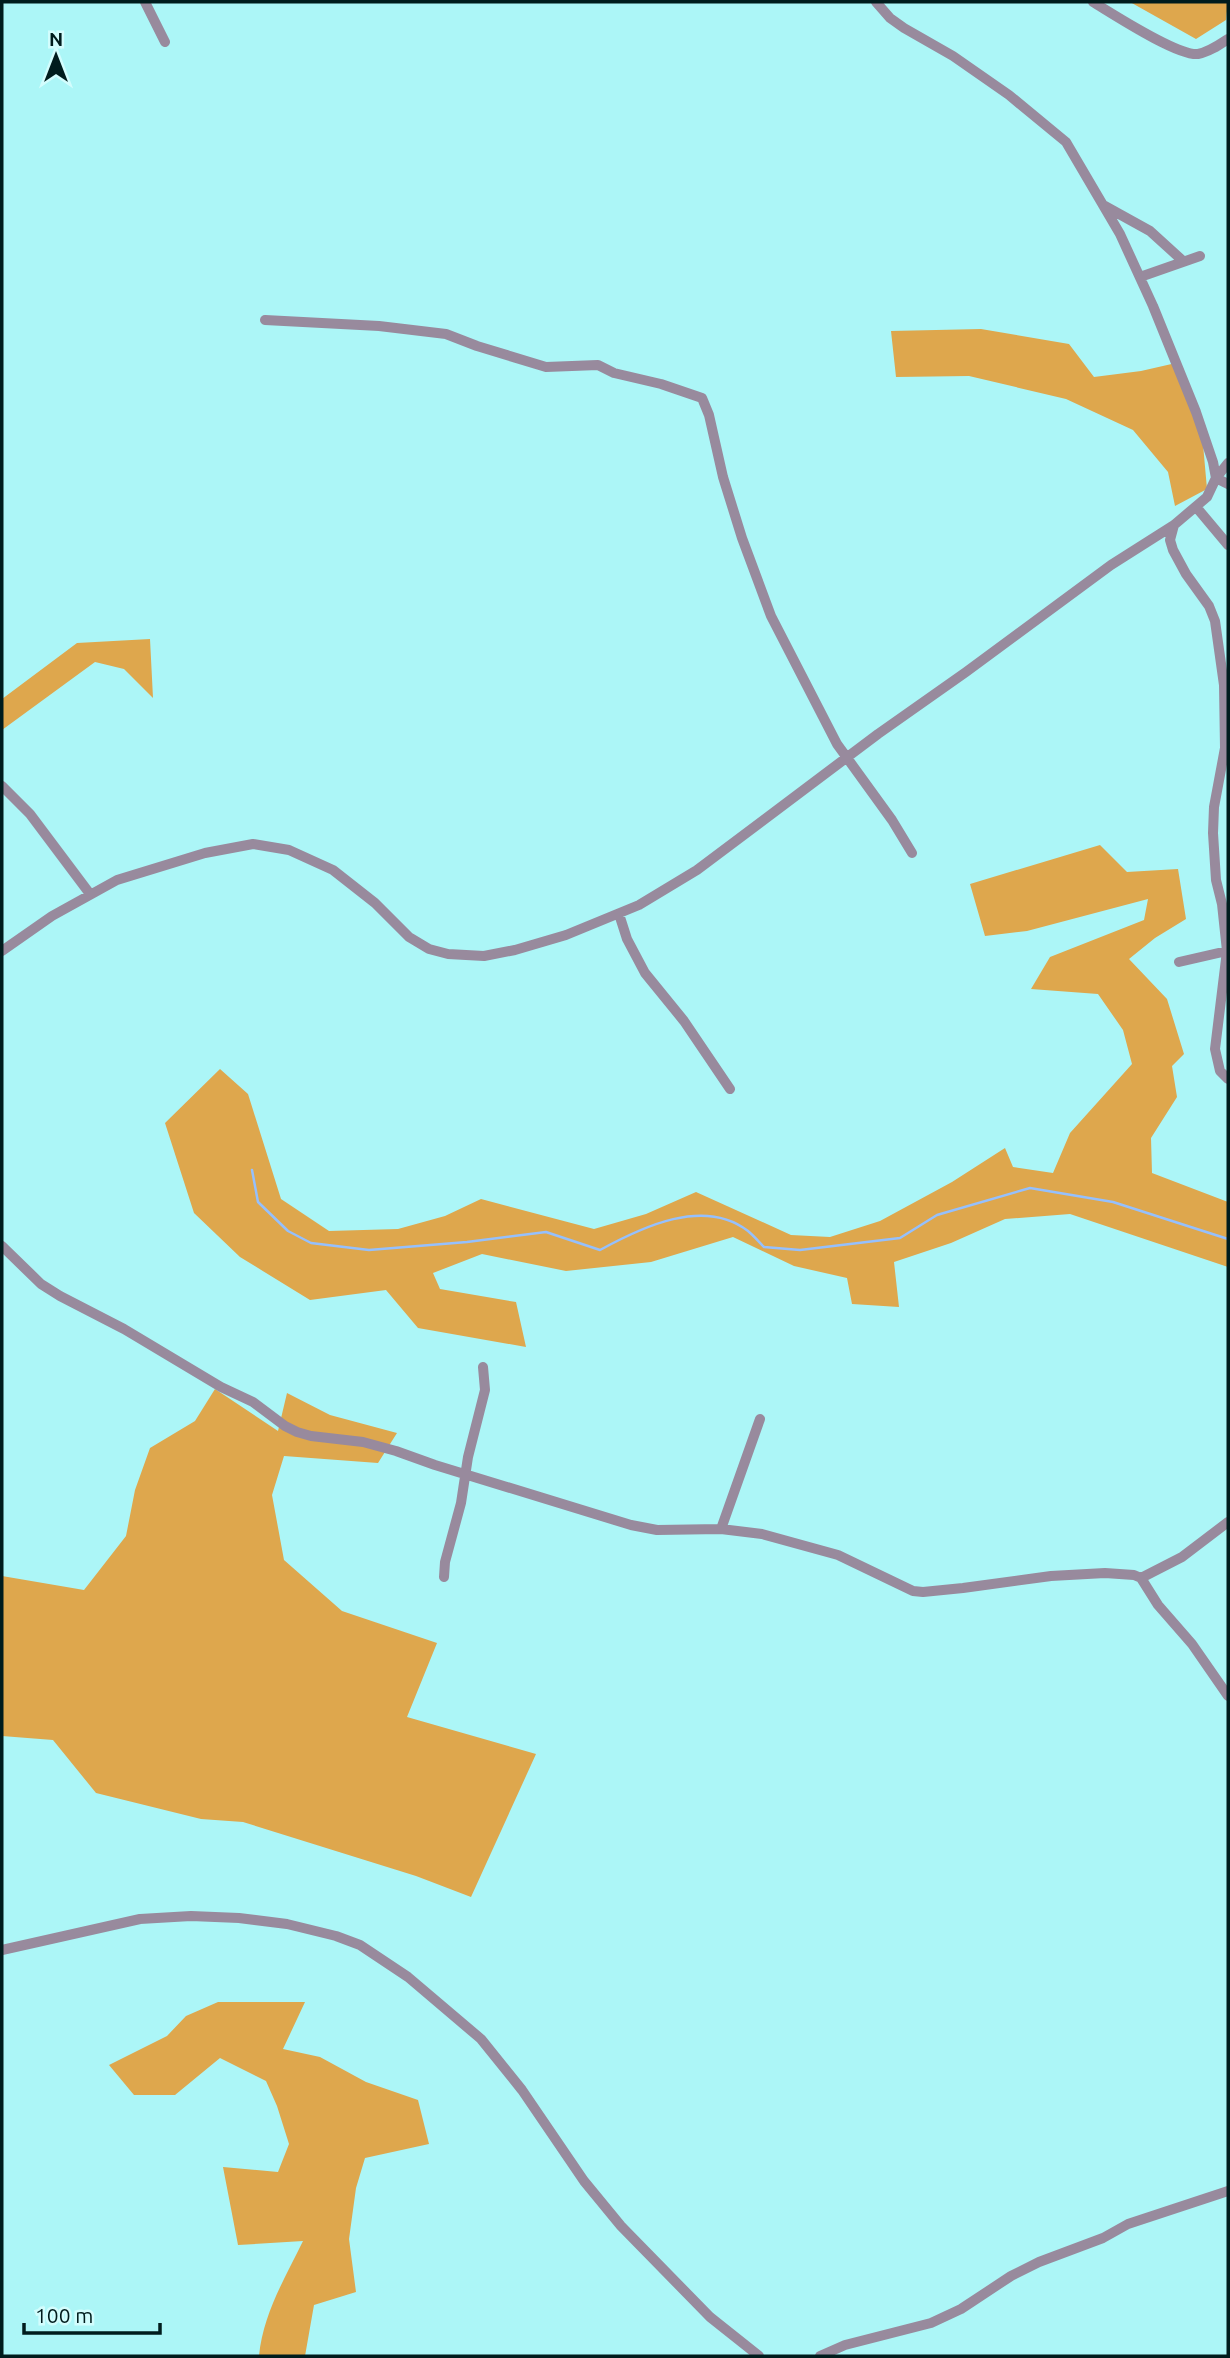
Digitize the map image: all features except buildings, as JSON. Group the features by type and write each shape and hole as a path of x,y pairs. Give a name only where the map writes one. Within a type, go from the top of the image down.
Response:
{"street":[{"path":"145,2 165,42"},
{"path":"876,2 890,18 1009,95 1066,142 1120,233 1140,277 1196,412 1216,478"},
{"path":"1093,2 1164,42 1193,54 1208,51 1228,39"},
{"path":"1104,205 1150,231 1183,261"},
{"path":"1140,277 1200,256"},
{"path":"265,320 379,326 446,334 547,367 598,365 614,373 661,384 702,398 706,404 723,477 742,538 771,617 845,758 880,803 912,853"},
{"path":"2,951 52,916 117,880 205,853 253,844 289,850 333,870 375,903 418,944 448,954 499,954 566,934 619,914 660,894 697,870 845,758 1111,565 1197,508 1228,463"},
{"path":"1216,478 1228,484"},
{"path":"1197,508 1228,545"},
{"path":"1174,525 1170,540 1173,550 1209,606 1215,621 1222,662 1226,708 1225,748 1214,807 1213,833 1216,880 1222,904 1227,951 1215,1049 1220,1071 1228,1079"},
{"path":"2,786 30,814 90,894"},
{"path":"619,914 645,973 684,1021 730,1089"},
{"path":"1179,962 1227,951"},
{"path":"2,1246 22,1268 51,1290 124,1329 221,1387 253,1402 285,1426 311,1436 363,1442 396,1451 648,1528 721,1529 762,1534 838,1555 913,1591 943,1591 1051,1576 1126,1573 1141,1578 1158,1605 1192,1644 1228,1696"},
{"path":"444,1577 445,1562 460,1512 465,1474 485,1390 483,1367"},
{"path":"721,1529 760,1419"},
{"path":"1141,1578 1182,1556 1228,1522"},
{"path":"2,1950 140,1919 167,1917 261,1920 336,1936 360,1945 408,1976 481,2039 522,2090 584,2181 621,2226 710,2317 759,2356"},
{"path":"820,2356 845,2345 931,2323 961,2309 1011,2276 1039,2262 1104,2238 1128,2224 1228,2191"}],"shaded area":[{"path":"1130,2 1228,2 1226,20 1196,39"},
{"path":"981,329 1069,344 1094,377 1176,363 1202,433 1207,489 1175,506 1168,472 1133,430 1066,399 969,376 896,377 891,331"},
{"path":"150,639 153,698 124,669 95,662 2,730 2,699 77,643"},
{"path":"1100,845 1127,872 1178,869 1186,919 1155,938 1129,959 1167,999 1184,1054 1172,1066 1177,1097 1151,1138 1152,1173 1228,1202 1228,1267 1070,1214 1005,1219 951,1243 894,1262 899,1307 852,1304 847,1278 794,1266 733,1237 651,1262 566,1271 482,1254 433,1273 440,1289 516,1302 526,1347 418,1328 386,1290 310,1300 240,1257 194,1213 165,1123 220,1069 248,1094 281,1199 329,1231 398,1229 445,1216 481,1199 594,1229 646,1214 696,1192 791,1235 830,1237 880,1221 952,1182 1005,1148 1013,1167 1053,1173 1070,1133 1132,1064 1123,1030 1098,994 1031,989 1050,957 1144,920 1148,899 1027,931 985,936 970,884"},
{"path":"215,1389 278,1431 287,1393 330,1415 397,1433 378,1463 284,1456 272,1495 284,1560 342,1611 437,1643 407,1717 536,1754 471,1897 416,1876 243,1822 201,1819 96,1793 53,1740 2,1736 2,1576 84,1590 126,1536 135,1490 150,1448 195,1421"},
{"path":"218,2002 305,2002 283,2049 320,2057 366,2082 418,2100 429,2144 365,2158 356,2188 349,2239 356,2292 314,2305 305,2356 259,2356 270,2311 303,2241 238,2245 223,2167 278,2172 289,2144 266,2081 220,2058 175,2095 134,2095 109,2065 167,2036 186,2016"}],"waterway":[{"path":"252,1170 258,1202 288,1231 311,1243 369,1250 546,1232 600,1250 654,1225 693,1216 712,1216 731,1221 748,1231 764,1247 800,1250 900,1238 937,1215 1030,1188 1113,1202 1228,1239"}]}
